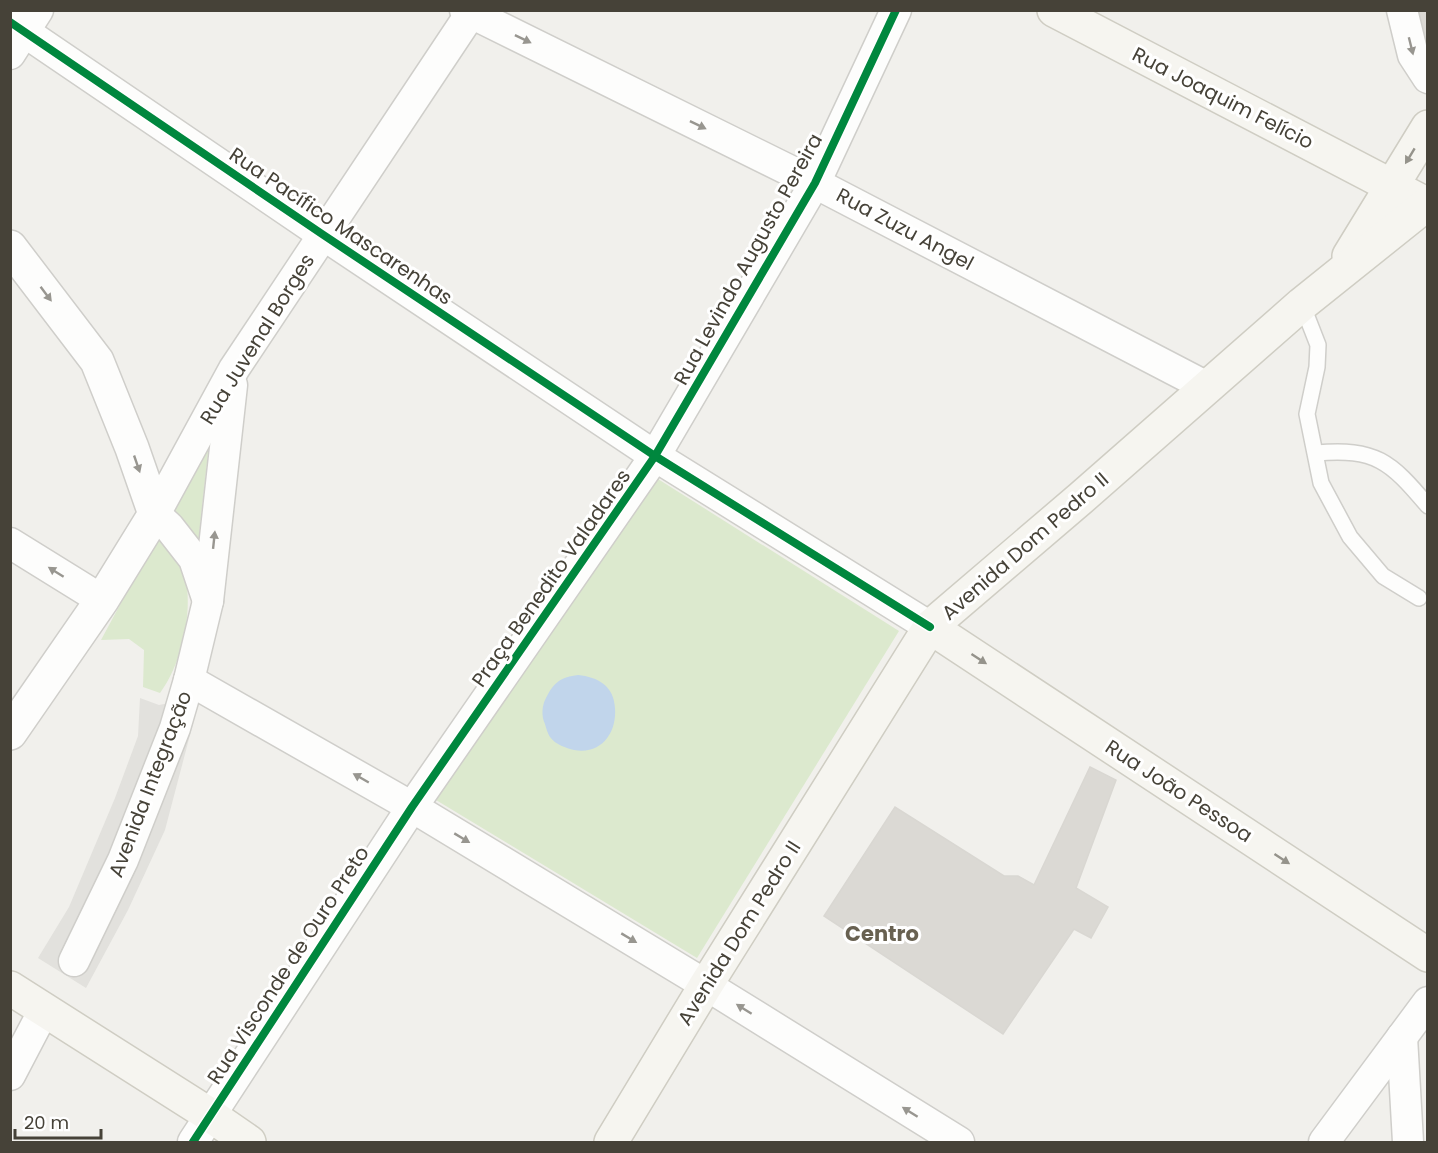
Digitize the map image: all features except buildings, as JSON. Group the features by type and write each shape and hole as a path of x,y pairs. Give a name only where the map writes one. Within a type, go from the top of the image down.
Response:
{"main road":[{"name":"Rua Joaquim Felício","path":"1054,10 1427,204"},
{"name":"Avenida Dom Pedro II","path":"610,1143 930,627 1339,273 1428,126"},
{"path":"1339,273 1427,204"},
{"name":"Rua João Pessoa","path":"930,627 1428,955"},
{"path":"10,988 210,1115 249,1143"}],"street":[{"name":"Rua Levindo Augusto Pereira","path":"655,456 815,183 896,10"},
{"path":"1402,10 1413,55 1428,78"},
{"name":"Rua Zuzu Angel","path":"470,12 815,183 1207,387"},
{"name":"Rua Juvenal Borges","path":"10,733 102,600 155,514 234,369 470,12"},
{"name":"Rua Pacífico Mascarenhas","path":"21,29 322,234 655,456"},
{"path":"10,247 97,361 132,448 155,514 194,559 208,601"},
{"name":"Avenida Integração","path":"74,961 123,860 175,728 189,680 208,601 234,369"},
{"path":"655,456 930,627"},
{"name":"Praça Benedito Valadares","path":"412,807 655,456"},
{"path":"10,543 102,600"},
{"path":"189,680 412,807 706,985 959,1143"},
{"name":"Rua Visconde de Ouro Preto","path":"193,1143 412,807"},
{"path":"1324,1143 1428,1002"},
{"path":"10,1075 44,1010"},
{"path":"1402,1037 1408,1143"}],"lane":[{"path":"1302,303 1318,345 1317,367 1307,414 1321,483 1350,537 1383,576 1419,598"},
{"path":"1316,453 1342,450 1365,453 1394,468 1428,506"}],"green space":[{"path":"209,444 198,546 169,513"},
{"path":"650,474 899,631 697,958 436,800"},
{"path":"157,536 172,551 179,564 187,587 188,600 185,629 178,657 160,693 143,687 144,650 129,639 101,640"}],"shaded area":[{"path":"200,697 165,830 128,910 86,988 38,958 69,907 115,798 138,736 140,698 159,705"}],"water":[{"path":"578,675 604,684 612,694 615,708 610,734 599,746 584,751 564,747 552,740 543,714 545,701 555,684 567,677"}],"cycle path":[{"path":"193,1142 412,807 655,456 815,183 896,10"},
{"path":"10,22 655,456 930,627"}],"district":[{"name":"Centro","path":"882,934"}]}
